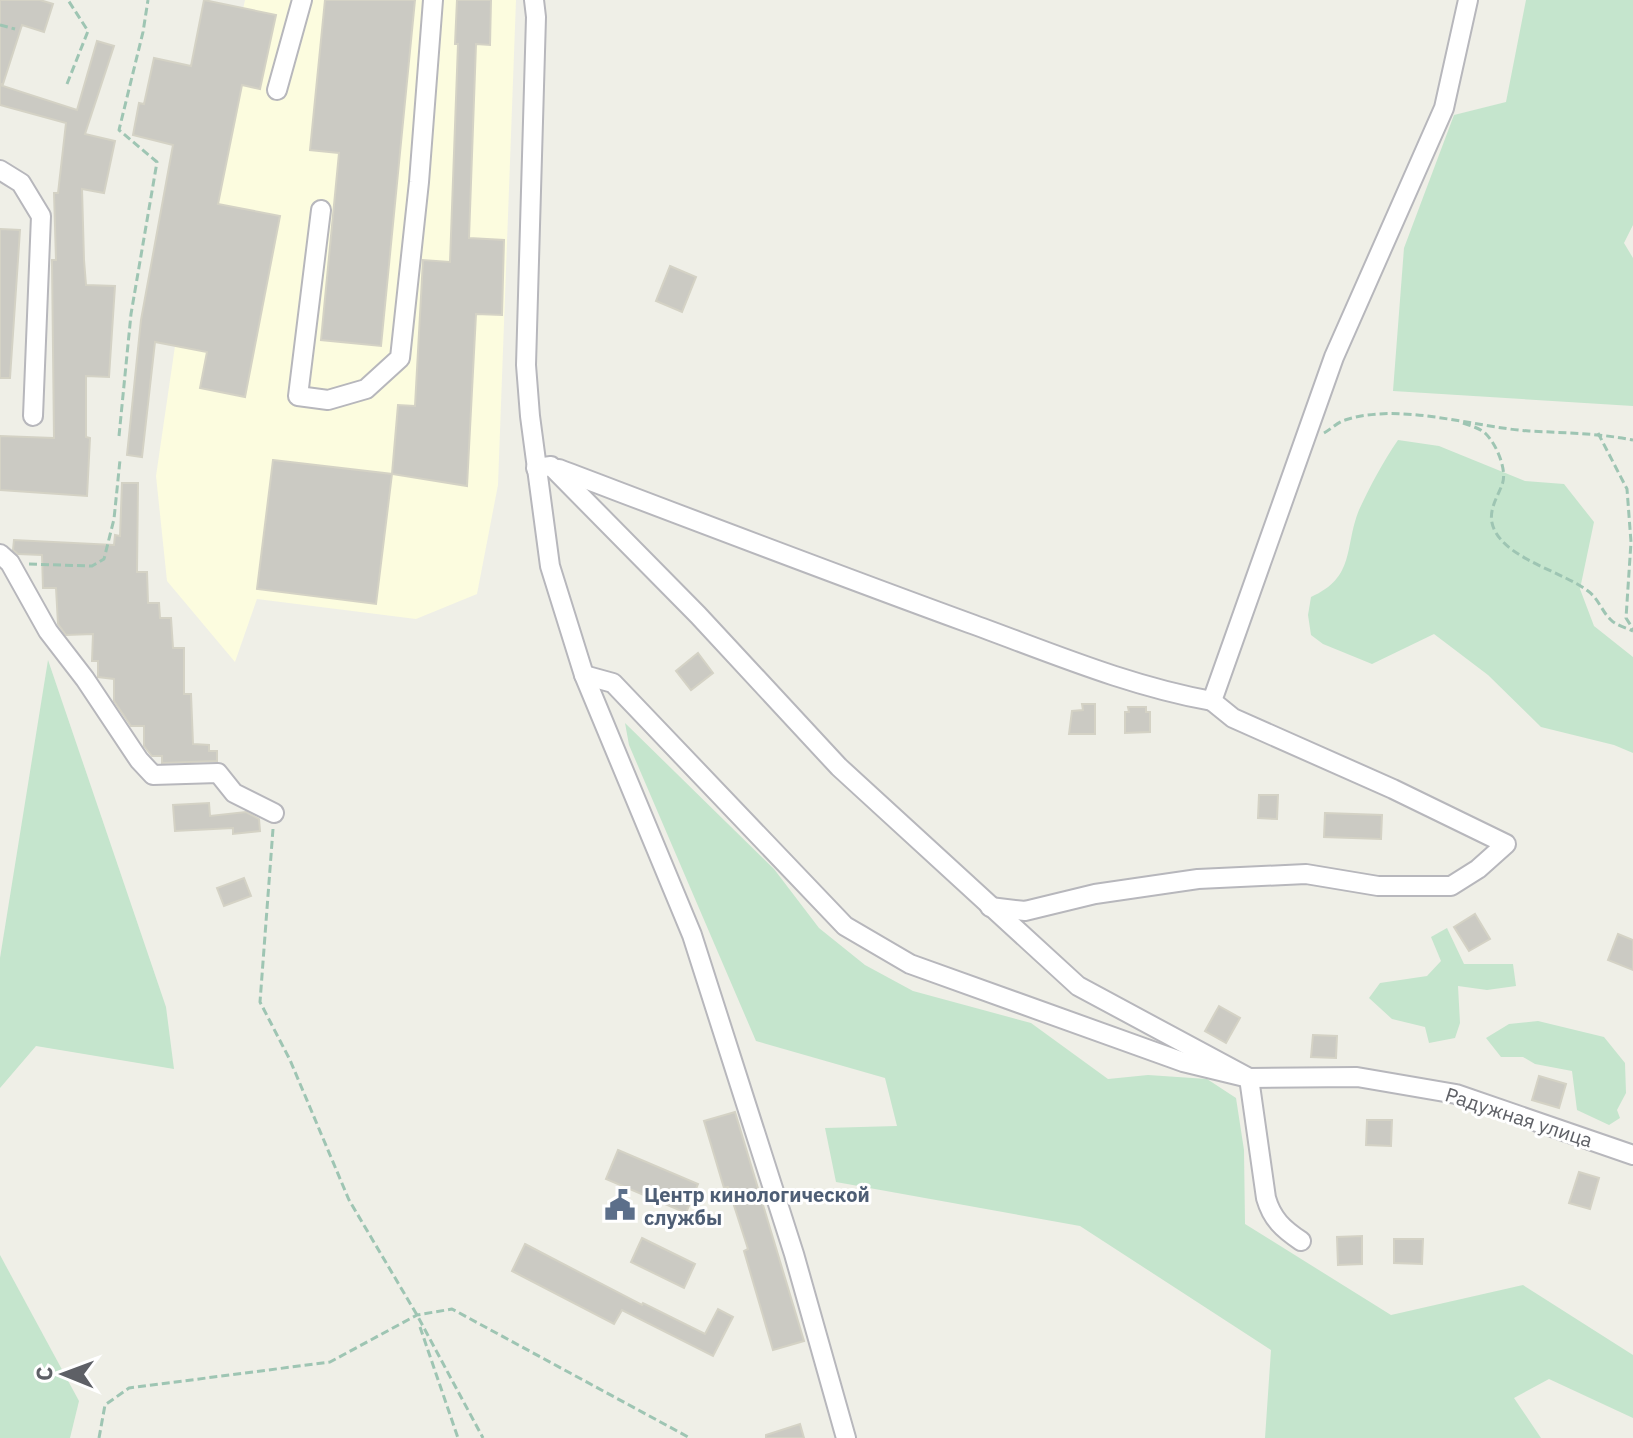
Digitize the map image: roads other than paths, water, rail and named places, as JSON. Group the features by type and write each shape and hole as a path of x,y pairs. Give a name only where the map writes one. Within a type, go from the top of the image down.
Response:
{"street":[{"path":"277,90 302,0"},
{"path":"321,210 298,396 328,400 366,389 400,358 419,182 433,0"},
{"path":"534,0 526,365 543,467 550,566 584,675 692,935 794,1254 846,1438"},
{"path":"1212,701 1305,446 1334,357 1444,108 1468,0"},
{"path":"0,170 21,183 41,216 33,416"},
{"path":"543,467 1074,661 1163,692 1212,701 1233,718 1393,789 1506,844 1478,869 1451,886 1378,886 1306,874 1275,875 1198,879 1095,894 1025,911 990,907"},
{"path":"543,467 698,615 839,767 1078,986 1249,1078"},
{"path":"5,559 48,631 85,679 139,760 153,775 218,773 234,793 274,813"},
{"path":"584,675 613,683 845,926 910,964 1008,1001 1183,1062 1249,1078"},
{"name":"Радужная улица","path":"1249,1078 1357,1077 1456,1094 1633,1155"},
{"path":"1249,1078 1270,1214 1301,1241"}],"place":[{"name":"Центр кинологической службы","path":"620,1205"}]}
